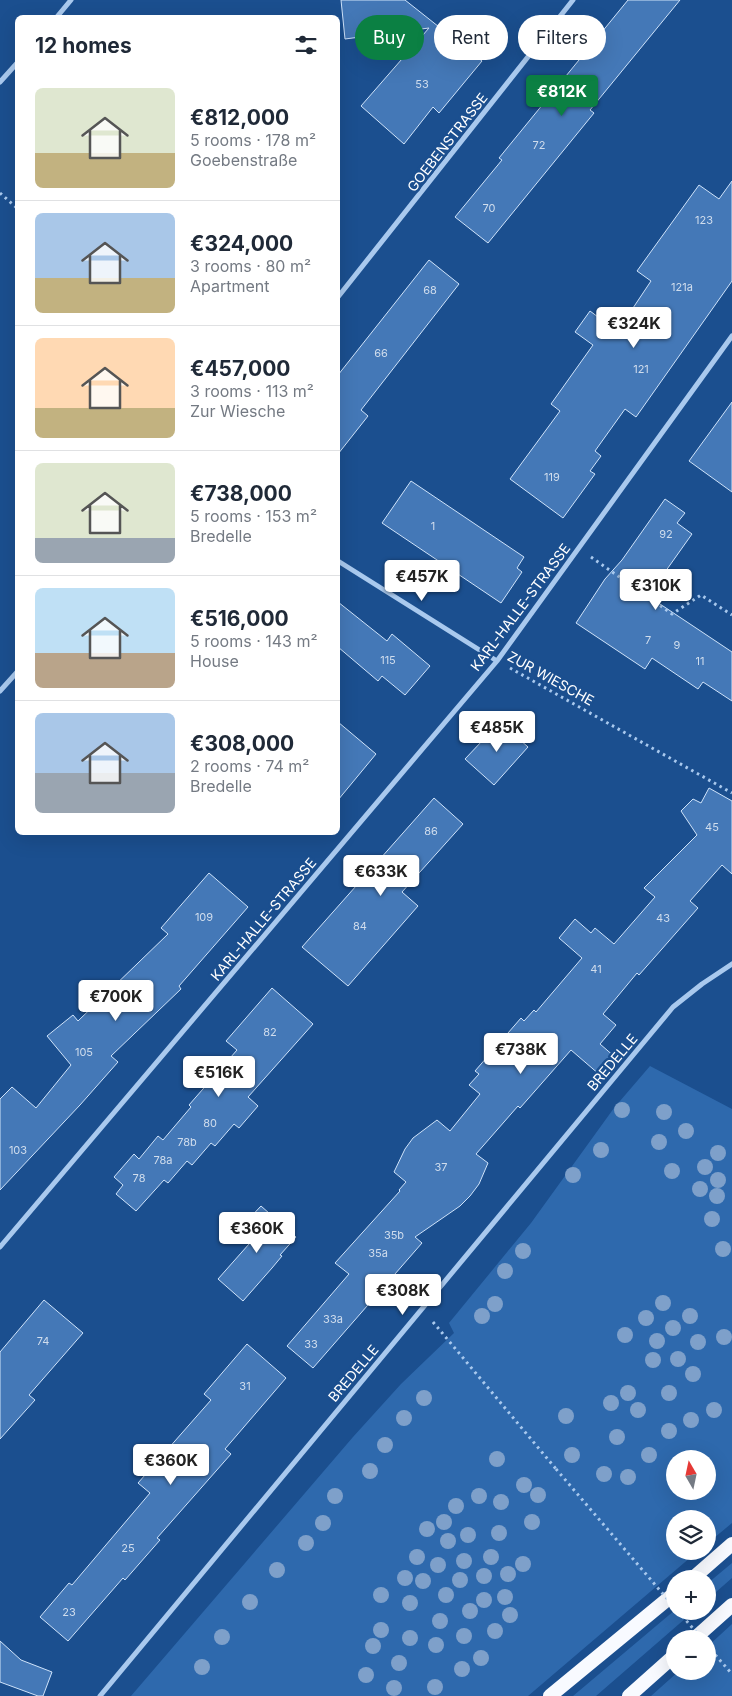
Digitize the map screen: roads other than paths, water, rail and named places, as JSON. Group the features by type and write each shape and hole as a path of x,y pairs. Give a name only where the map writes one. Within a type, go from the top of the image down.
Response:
{"highway":[{"path":"702,1570 732,1544"},
{"path":"550,1696 666,1600"},
{"path":"704,1630 732,1605"},
{"path":"629,1696 666,1663"}],"street":[{"path":"58,15 71,0"},
{"name":"GOEBENSTRASSE","path":"340,294 574,0"},
{"path":"0,82 15,65"},
{"name":"KARL-HALLE-STRASSE","path":"0,1247 497,661 732,336"},
{"name":"ZUR WIESCHE","path":"340,562 497,661"},
{"path":"0,691 15,674"},
{"name":"BREDELLE","path":"100,1696 673,1007 702,984 732,964"}]}
